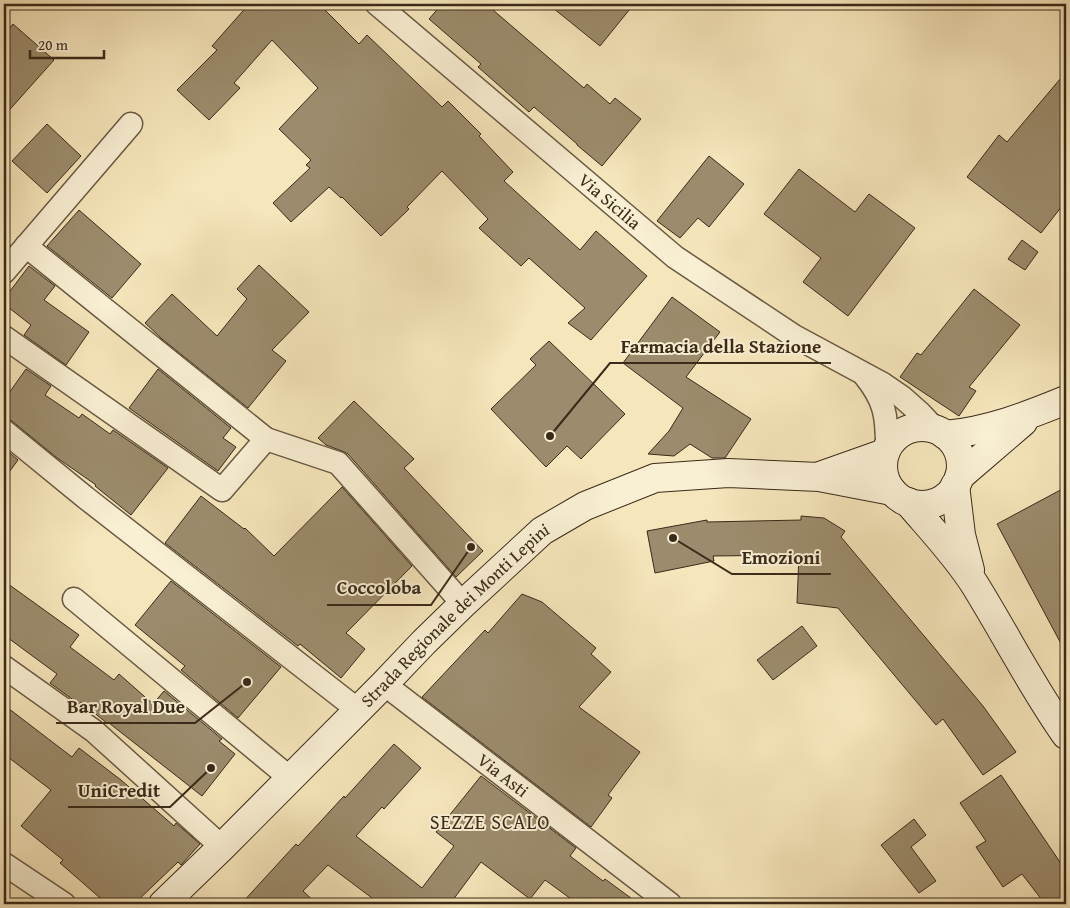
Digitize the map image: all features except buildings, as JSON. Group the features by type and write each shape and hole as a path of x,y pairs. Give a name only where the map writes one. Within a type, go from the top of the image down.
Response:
{"street":[{"name":"Via Sicilia","path":"377,4 675,257 794,336 883,384 902,397 940,432"},
{"path":"4,272 131,124"},
{"path":"26,246 266,439 338,463 463,604"},
{"path":"4,338 222,490 266,439"},
{"name":"Via Sicilia","path":"861,372 873,386 885,412 887,424 886,450"},
{"path":"1066,400 1032,414 966,433 940,432 924,427 913,428 903,432 894,439 886,450 883,463 883,473 886,482 947,548 974,584 1047,708 1066,735"},
{"path":"900,496 918,504 929,504 940,500 948,494 957,481 1032,414"},
{"path":"4,431 86,498 358,710"},
{"path":"940,432 950,439 958,451 960,464 957,481 957,510 966,559 974,584"},
{"name":"Strada Regionale dei Monti Lepini","path":"819,477 886,450"},
{"name":"Strada Regionale dei Monti Lepini","path":"169,903 463,604 542,530 585,506 655,478 728,473 819,477 900,496"},
{"path":"74,599 290,778"},
{"path":"4,667 94,731 222,847"},
{"name":"Via Asti","path":"384,684 670,904"},
{"path":"4,864 64,904"}],"place":[{"name":"Farmacia della Stazione","path":"550,436"},
{"name":"Emozioni","path":"673,538"},
{"name":"Coccoloba","path":"471,547"},
{"name":"Bar Royal Due","path":"247,682"},
{"name":"UniCredit","path":"211,768"}],"district":[{"name":"SEZZE SCALO","path":"490,822"}]}
